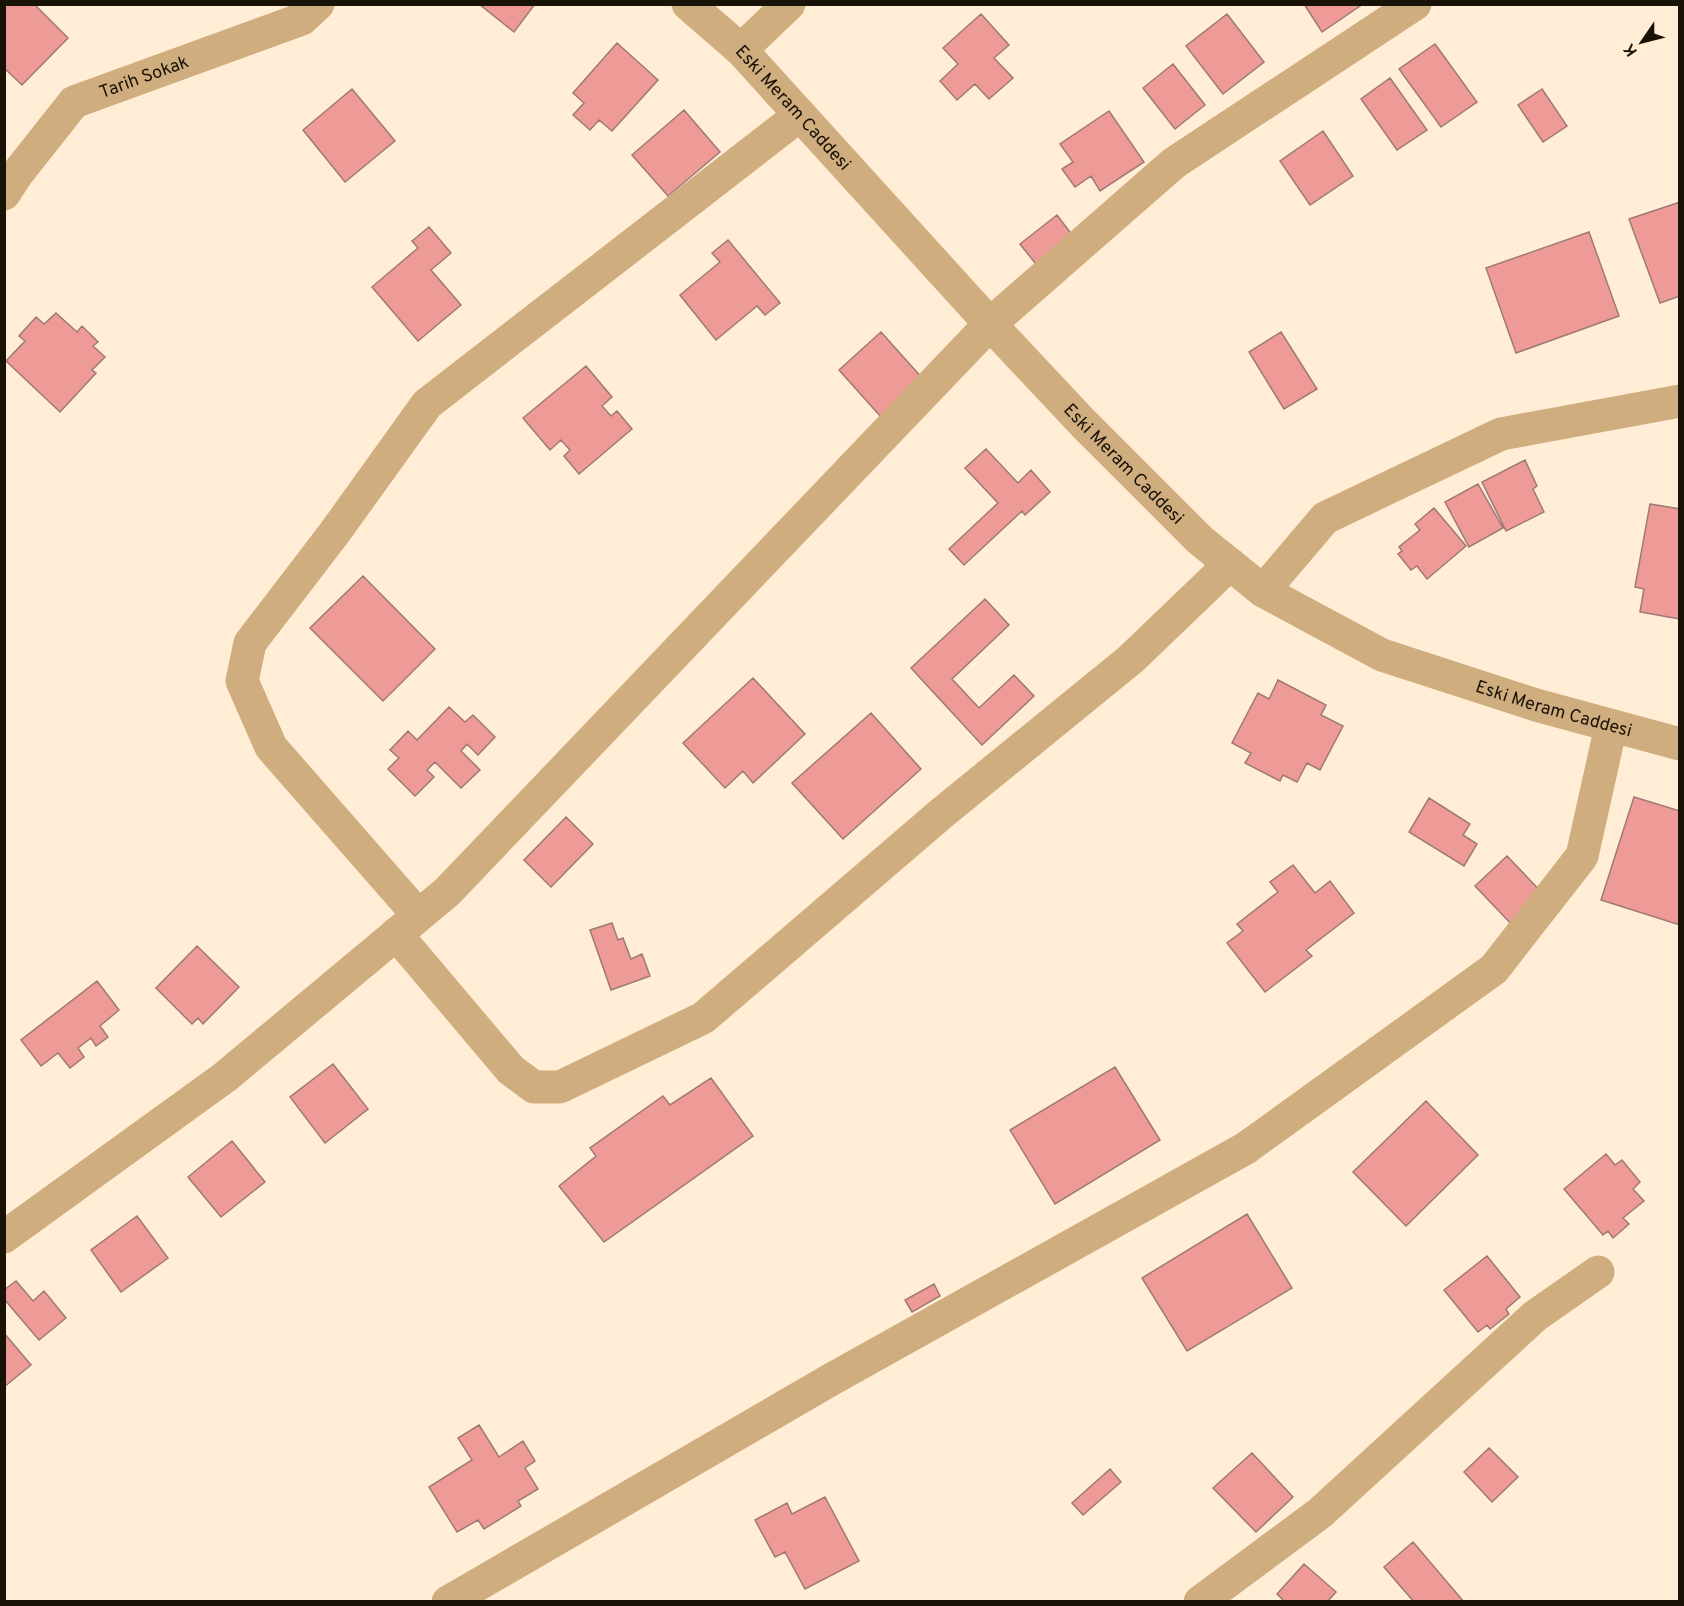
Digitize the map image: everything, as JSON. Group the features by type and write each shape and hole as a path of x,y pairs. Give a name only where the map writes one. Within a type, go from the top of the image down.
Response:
{"street":[{"name":"Tarih Sokak","path":"4,194 74,102 302,19 318,4"},
{"name":"Eski Meram Caddesi","path":"688,4 741,50 1083,423 1191,532 1263,591 1382,655 1536,705 1680,744"},
{"path":"741,50 789,4"},
{"path":"4,1237 225,1077 447,892 990,324 1174,163 1415,4"},
{"path":"800,115 427,404 335,532 250,643 242,681 271,747 407,925 511,1070 534,1087 560,1087 703,1018 942,813 1131,659 1230,564"},
{"path":"1263,591 1325,518 1501,434 1680,401"},
{"path":"448,1602 832,1378 1246,1148 1494,969 1582,856 1611,726"},
{"path":"1200,1602 1320,1512 1535,1316 1598,1272"}],"building":[{"path":"4,4 34,4 68,38 22,85 4,68"},
{"path":"479,4 535,4 514,32"},
{"path":"1304,4 1363,4 1322,32"},
{"path":"981,14 1009,45 994,58 1013,78 989,99 975,84 957,100 940,81 958,64 943,48"},
{"path":"1227,14 1264,62 1223,94 1186,46"},
{"path":"617,43 658,80 612,131 599,120 590,130 573,115 584,103 573,93"},
{"path":"1435,44 1477,102 1441,127 1399,69"},
{"path":"1173,64 1205,105 1175,129 1143,88"},
{"path":"1390,78 1427,130 1397,150 1361,99"},
{"path":"352,89 395,141 345,182 303,130"},
{"path":"1542,89 1567,126 1543,142 1518,105"},
{"path":"684,110 720,152 668,196 632,155"},
{"path":"1109,111 1144,162 1100,191 1091,176 1075,187 1062,169 1073,162 1060,144"},
{"path":"1323,131 1353,176 1310,205 1280,161"},
{"path":"1680,202 1680,296 1660,303 1629,219"},
{"path":"1057,215 1079,244 1043,273 1020,244"},
{"path":"429,227 451,253 431,270 461,305 418,341 372,287 418,248 412,241"},
{"path":"1589,232 1619,316 1516,353 1486,268"},
{"path":"728,240 780,303 765,315 757,306 716,340 680,295 720,262 712,253"},
{"path":"56,313 77,332 82,326 98,342 93,346 105,357 92,370 96,373 60,412 6,361 25,341 19,336 36,317 44,324"},
{"path":"881,332 923,379 881,417 839,370"},
{"path":"1281,332 1317,389 1284,409 1249,352"},
{"path":"586,366 612,397 602,406 611,416 617,411 632,429 579,474 564,456 570,450 561,440 550,450 523,418"},
{"path":"986,449 1018,483 1031,470 1050,492 1025,515 1022,511 964,565 949,549 998,503 965,468"},
{"path":"1525,460 1537,486 1533,489 1544,512 1506,531 1482,482"},
{"path":"1478,484 1503,528 1469,547 1445,502"},
{"path":"1650,504 1680,509 1680,619 1640,612 1644,589 1635,587"},
{"path":"1434,508 1466,546 1427,579 1417,566 1411,570 1398,554 1402,551 1399,547 1420,530 1415,524"},
{"path":"363,576 435,649 383,701 310,628"},
{"path":"985,599 1009,625 952,679 979,708 1014,675 1034,696 982,745 911,668"},
{"path":"753,678 805,734 753,783 743,771 725,788 683,743"},
{"path":"1278,680 1326,705 1321,715 1343,726 1320,770 1307,763 1297,782 1283,775 1280,781 1245,763 1251,753 1232,743 1258,693 1269,699"},
{"path":"449,707 465,722 473,715 495,737 478,755 467,744 461,751 480,770 461,788 435,762 427,770 434,777 415,796 388,769 399,758 390,750 408,731 417,740"},
{"path":"871,713 921,769 843,839 792,783"},
{"path":"1634,797 1680,811 1680,925 1601,900"},
{"path":"1429,798 1470,824 1463,835 1477,844 1464,866 1409,832"},
{"path":"566,817 593,844 551,887 524,860"},
{"path":"1507,856 1547,898 1515,928 1475,886"},
{"path":"1293,865 1315,893 1330,881 1354,913 1306,950 1312,956 1265,992 1227,943 1243,931 1237,924 1278,892 1270,882"},
{"path":"612,923 618,940 623,938 631,959 642,954 650,976 611,990 590,930"},
{"path":"197,946 239,987 203,1024 198,1018 192,1024 156,988"},
{"path":"97,981 119,1010 100,1026 108,1037 96,1046 91,1038 78,1048 84,1057 70,1068 58,1053 41,1066 21,1040"},
{"path":"333,1064 368,1109 325,1143 290,1097"},
{"path":"1115,1067 1160,1140 1055,1204 1010,1130"},
{"path":"711,1078 753,1136 604,1242 559,1186 596,1156 590,1148 663,1096 670,1105"},
{"path":"1426,1101 1478,1155 1406,1226 1353,1172"},
{"path":"232,1141 265,1182 221,1217 188,1177"},
{"path":"1606,1154 1615,1165 1622,1160 1640,1182 1633,1189 1644,1201 1623,1218 1629,1224 1613,1238 1608,1231 1603,1235 1564,1189"},
{"path":"1247,1214 1292,1288 1187,1351 1142,1278"},
{"path":"137,1216 168,1258 121,1292 91,1250"},
{"path":"1487,1256 1520,1297 1506,1309 1509,1314 1490,1329 1487,1325 1478,1332 1444,1290"},
{"path":"16,1281 33,1301 44,1291 66,1318 39,1340 4,1299 4,1290"},
{"path":"934,1284 940,1296 912,1312 905,1300"},
{"path":"4,1333 31,1365 4,1387"},
{"path":"479,1425 499,1457 523,1441 535,1461 525,1468 538,1489 518,1501 521,1506 484,1529 478,1520 457,1532 429,1487 472,1460 458,1438"},
{"path":"1489,1448 1518,1477 1492,1502 1464,1472"},
{"path":"1252,1453 1293,1497 1256,1532 1213,1488"},
{"path":"1110,1469 1121,1482 1083,1515 1072,1503"},
{"path":"825,1497 859,1561 805,1589 785,1552 775,1557 755,1520 787,1503 792,1514"},
{"path":"1413,1542 1464,1602 1414,1602 1384,1567"},
{"path":"1304,1564 1336,1592 1327,1602 1285,1602 1277,1594"}]}
